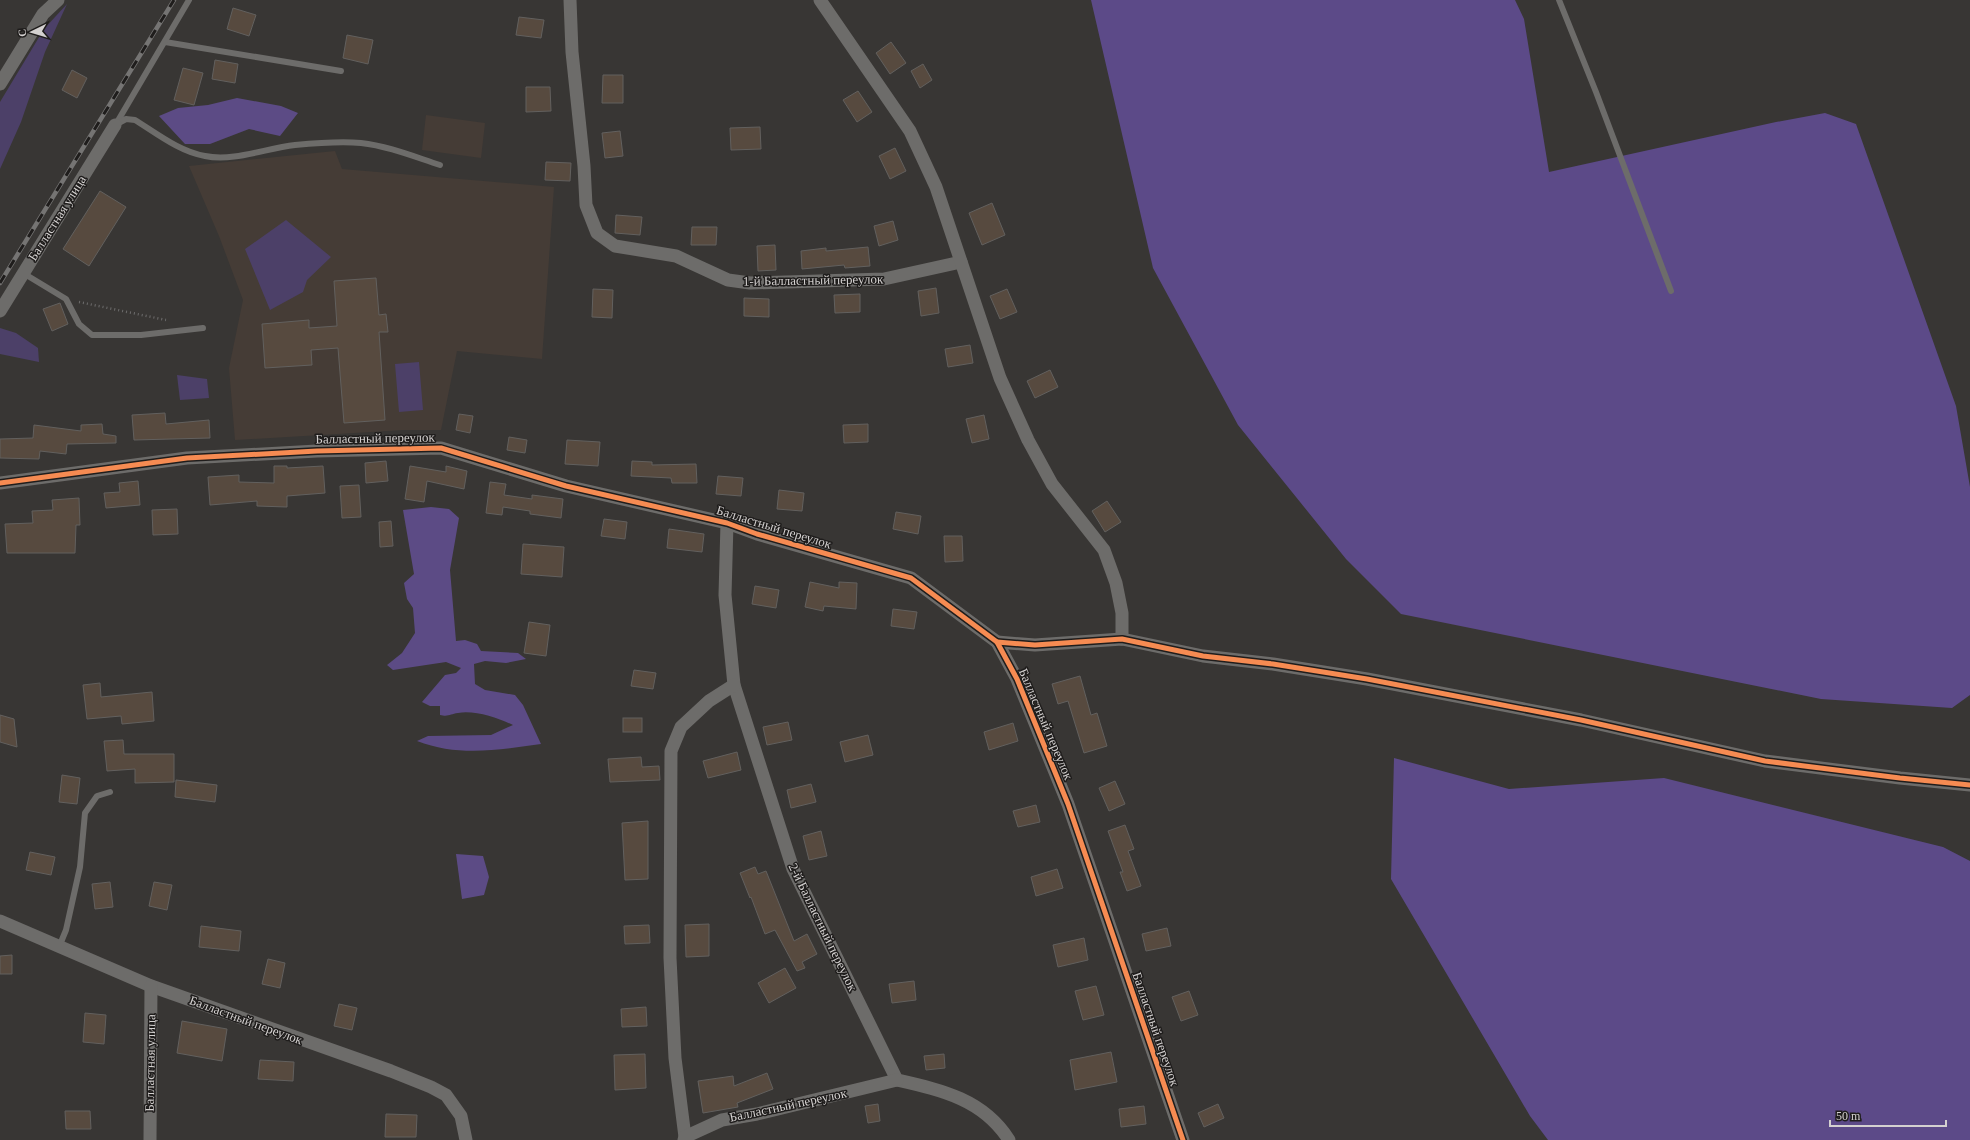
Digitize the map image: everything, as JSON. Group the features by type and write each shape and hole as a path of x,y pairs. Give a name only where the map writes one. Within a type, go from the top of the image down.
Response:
{"street":[{"path":"0,84 43,14 58,0"},
{"name":"1-й Балластный переулок","path":"570,0 572,52 584,166 586,205 597,233 615,246 676,256 728,280 750,283 884,279 961,262"},
{"path":"820,0 910,131 936,186 1000,378 1028,440 1052,484 1104,550 1116,583 1122,613 1122,639"},
{"name":"Балластная улица","path":"0,311 115,125"},
{"name":"Балластный переулок","path":"0,483 187,458 317,451 441,448 566,486 727,523 757,534 911,578 997,642 1017,679 1068,804 1183,1140"},
{"name":"2-й Балластный переулок","path":"727,523 725,595 734,685 792,869 897,1080"},
{"path":"997,642 1035,645 1122,639 1203,656 1273,664 1582,720 1765,761 1970,785"},
{"path":"684,1139 675,1058 670,958 671,751 681,727 709,701 734,685"},
{"name":"Балластный переулок","path":"0,921 59,948 151,986 391,1071 431,1087 446,1095 462,1116 466,1140"},
{"name":"Балластная улица","path":"150,1140 151,986"},
{"path":"897,1080 939,1090 975,1105 1000,1126 1008,1140"},
{"name":"Балластный переулок","path":"684,1139 722,1120 758,1114 897,1080"}],"lane":[{"path":"115,125 189,0"},
{"path":"1559,0 1596,92 1671,291"},
{"path":"165,42 341,71"},
{"path":"115,125 126,119 135,120 184,150 205,156 226,157 294,145 362,143 440,165"},
{"path":"23,273 66,299 79,324 92,335 141,335 203,328"},
{"path":"59,948 66,930 80,867 85,814 97,796 110,792"}],"path":[{"path":"66,299 173,322"}],"shaded area":[{"path":"1091,0 1515,0 1524,19 1549,172 1776,122 1825,113 1856,124 1956,406 1970,487 1970,695 1952,708 1821,699 1401,614 1346,559 1238,425 1153,268"},
{"path":"67,4 45,52 21,122 0,169 0,102 44,29"},
{"path":"237,98 281,106 298,113 280,136 249,129 210,144 185,144 159,116 178,108 208,105"},
{"path":"426,115 485,123 481,158 422,150"},
{"path":"335,151 342,169 554,187 542,359 457,351 441,430 404,430 235,440 229,368 243,300 219,236 189,166"},
{"path":"286,220 331,257 307,280 303,292 270,310 245,249"},
{"path":"0,328 16,333 38,348 39,362 0,354"},
{"path":"419,362 423,410 399,412 395,364"},
{"path":"177,375 207,379 209,398 180,400"},
{"path":"431,507 449,509 459,518 450,570 456,641 465,640 477,644 481,651 518,653 526,659 506,663 485,661 474,664 475,684 485,690 515,695 523,705 541,744 494,750 463,751 432,746 417,741 428,736 491,735 513,725 493,717 465,712 445,716 440,715 440,706 430,706 422,702 445,675 456,673 461,668 446,662 393,670 387,665 402,653 415,633 413,608 407,599 404,583 414,574 403,510"},
{"path":"1394,758 1509,789 1664,778 1943,847 1970,861 1970,1140 1548,1140 1530,1116 1391,879"},
{"path":"456,854 483,856 489,877 484,895 462,899"}],"building":[{"path":"233,8 256,15 249,36 227,29"},
{"path":"519,17 544,20 541,38 516,35"},
{"path":"347,35 373,40 368,64 343,58"},
{"path":"891,42 906,63 890,74 876,53"},
{"path":"215,60 238,64 235,83 212,79"},
{"path":"923,64 932,80 920,88 911,71"},
{"path":"183,68 203,73 194,105 174,100"},
{"path":"72,70 87,78 77,98 62,90"},
{"path":"603,75 623,75 623,103 602,103"},
{"path":"526,87 550,87 551,111 526,112"},
{"path":"858,91 872,112 857,122 843,100"},
{"path":"760,127 761,149 731,150 730,128"},
{"path":"620,131 623,156 605,158 602,133"},
{"path":"895,148 906,171 890,179 879,156"},
{"path":"546,162 571,163 570,181 545,180"},
{"path":"100,191 126,207 89,266 63,249"},
{"path":"992,203 1005,235 982,245 969,213"},
{"path":"616,215 642,217 640,235 615,233"},
{"path":"893,221 898,240 879,246 874,226"},
{"path":"692,227 717,227 716,245 691,245"},
{"path":"775,245 776,270 758,271 757,246"},
{"path":"868,247 870,266 845,268 844,265 802,269 801,251 826,248 826,251"},
{"path":"376,278 379,315 386,314 388,332 379,332 385,420 344,423 338,348 311,350 312,365 265,368 262,324 309,320 309,328 337,326 334,281"},
{"path":"936,288 939,313 921,316 918,291"},
{"path":"593,289 613,290 612,318 592,317"},
{"path":"1007,289 1017,312 1000,319 990,296"},
{"path":"860,294 860,312 835,313 834,295"},
{"path":"744,298 769,299 769,317 744,316"},
{"path":"60,303 68,324 52,331 43,309"},
{"path":"970,345 973,363 948,367 945,349"},
{"path":"1050,370 1058,387 1035,398 1027,381"},
{"path":"165,413 166,424 209,420 210,438 134,440 132,415"},
{"path":"459,414 473,416 470,433 456,430"},
{"path":"984,415 989,439 972,443 966,419"},
{"path":"102,424 103,434 116,436 116,443 67,444 66,454 40,451 39,459 0,458 0,439 33,438 34,425 81,431 81,425"},
{"path":"868,424 868,442 844,443 843,425"},
{"path":"509,437 527,440 525,453 507,450"},
{"path":"567,440 600,442 598,466 565,464"},
{"path":"386,461 388,481 366,483 365,463"},
{"path":"632,461 652,462 652,465 696,464 697,483 672,483 671,478 631,476"},
{"path":"274,466 287,466 287,468 323,466 325,493 287,496 287,507 257,506 257,501 210,505 208,477 239,475 239,482 274,483"},
{"path":"410,466 446,472 446,466 467,471 464,489 427,481 424,502 405,499"},
{"path":"718,476 743,478 741,496 716,494"},
{"path":"138,481 140,505 106,508 104,493 120,492 119,483"},
{"path":"490,482 506,484 504,495 532,499 532,495 563,499 561,518 530,514 530,511 503,507 502,515 486,513"},
{"path":"359,485 361,517 342,518 340,486"},
{"path":"779,490 804,493 802,511 777,509"},
{"path":"79,498 80,525 76,525 75,553 7,553 5,524 33,523 32,511 53,510 52,500"},
{"path":"1107,501 1121,522 1105,532 1092,511"},
{"path":"177,509 178,534 153,535 152,510"},
{"path":"896,512 921,516 918,534 893,529"},
{"path":"604,519 627,522 625,539 601,536"},
{"path":"391,521 393,546 380,547 379,522"},
{"path":"669,529 704,534 702,552 667,548"},
{"path":"944,536 962,536 963,561 945,562"},
{"path":"523,544 564,547 562,577 521,574"},
{"path":"810,582 839,588 839,582 857,583 856,609 824,606 823,611 805,607"},
{"path":"755,586 779,590 776,608 752,604"},
{"path":"893,609 917,612 914,629 891,626"},
{"path":"529,622 550,625 546,656 524,653"},
{"path":"634,670 656,673 653,689 631,686"},
{"path":"1080,676 1091,715 1097,713 1107,746 1084,753 1068,701 1058,704 1052,684"},
{"path":"100,683 101,697 152,692 154,721 122,724 121,716 87,719 83,685"},
{"path":"0,715 14,719 17,747 0,742"},
{"path":"623,718 642,718 642,732 623,732"},
{"path":"788,722 792,740 767,745 763,727"},
{"path":"1013,723 1018,741 989,750 984,732"},
{"path":"868,735 873,755 845,762 840,742"},
{"path":"123,740 124,754 174,754 174,782 135,783 135,769 107,771 104,741"},
{"path":"737,752 741,770 708,778 703,761"},
{"path":"641,757 642,767 659,766 660,780 610,782 608,759"},
{"path":"62,775 80,778 77,804 59,802"},
{"path":"176,780 217,785 215,802 175,797"},
{"path":"1115,781 1125,804 1109,811 1099,788"},
{"path":"811,784 816,802 791,808 787,790"},
{"path":"1036,805 1040,822 1018,827 1013,811"},
{"path":"648,821 648,879 625,880 622,823"},
{"path":"1125,825 1134,849 1128,851 1141,886 1127,891 1120,872 1123,872 1108,831"},
{"path":"821,831 827,856 809,860 803,836"},
{"path":"30,852 55,857 51,875 26,870"},
{"path":"755,867 758,874 766,871 794,941 807,934 817,954 802,962 805,968 797,971 775,930 765,934 740,873"},
{"path":"1057,869 1063,888 1036,896 1031,877"},
{"path":"110,882 113,907 95,909 92,884"},
{"path":"154,882 172,885 167,910 149,906"},
{"path":"709,924 709,956 686,957 685,925"},
{"path":"649,925 650,943 625,944 624,926"},
{"path":"201,926 241,931 239,951 199,947"},
{"path":"1167,928 1171,946 1146,951 1142,934"},
{"path":"1084,938 1088,960 1058,967 1053,945"},
{"path":"12,955 12,974 0,974 0,956"},
{"path":"268,959 285,963 280,988 262,984"},
{"path":"785,968 796,988 769,1003 758,983"},
{"path":"914,981 916,1000 892,1003 889,984"},
{"path":"1096,986 1104,1015 1083,1020 1075,991"},
{"path":"1189,991 1198,1015 1181,1021 1172,997"},
{"path":"339,1004 357,1008 352,1030 334,1026"},
{"path":"646,1007 647,1026 622,1027 621,1009"},
{"path":"85,1013 106,1015 104,1044 83,1042"},
{"path":"182,1021 227,1029 222,1061 177,1053"},
{"path":"1111,1052 1117,1082 1075,1090 1070,1060"},
{"path":"645,1054 646,1088 615,1090 614,1055"},
{"path":"944,1054 945,1068 926,1070 924,1056"},
{"path":"260,1060 294,1062 293,1081 258,1079"},
{"path":"767,1073 773,1089 737,1103 738,1107 703,1113 698,1081 733,1076 734,1086"},
{"path":"878,1104 880,1121 868,1123 865,1106"},
{"path":"1218,1104 1224,1118 1204,1127 1198,1113"},
{"path":"1144,1106 1146,1124 1121,1127 1119,1109"},
{"path":"65,1111 90,1111 91,1129 66,1129"},
{"path":"386,1114 417,1115 416,1137 385,1137"}],"railway":[{"path":"0,283 174,0"}],"cycle path":[{"path":"0,483 187,458 317,451 441,448 566,486 727,523 757,534 911,578 997,642 1017,679 1068,804 1183,1140"},
{"path":"997,642 1035,645 1122,639 1203,656 1273,664 1367,679 1581,720 1765,761 1970,785"}]}
